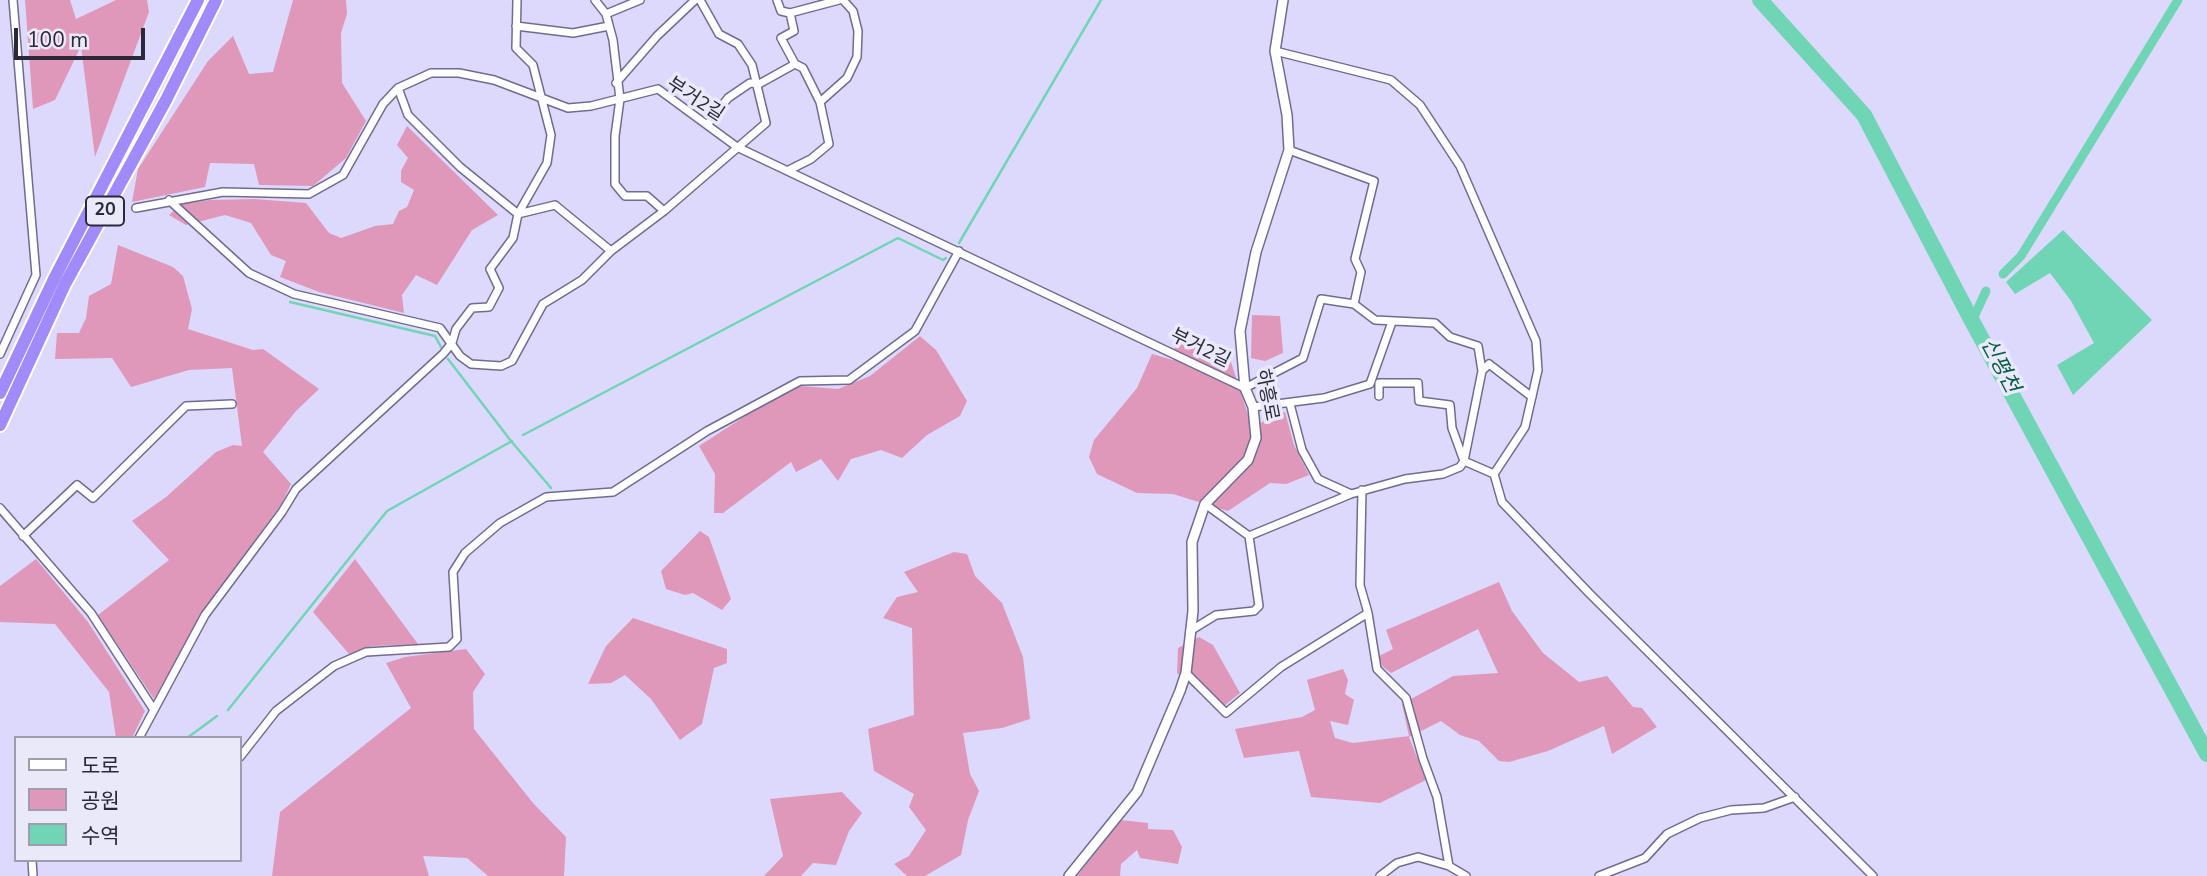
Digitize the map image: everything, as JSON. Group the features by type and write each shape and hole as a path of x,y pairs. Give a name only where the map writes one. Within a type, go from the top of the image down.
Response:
{"highway":[{"name":"20","path":"0,393 54,279 198,0"},
{"name":"20","path":"0,425 65,284 166,100 216,0"}],"street":[{"path":"0,354 36,275 13,0"},
{"path":"140,736 205,615 282,512 296,489 452,343 456,329 472,308 489,307 499,288 490,269 513,238 518,214 547,163 551,135 533,65 516,48 517,0"},
{"path":"586,0 595,0 606,14 609,26 620,99 615,136 615,184 625,196 647,196 664,211"},
{"path":"606,14 640,0"},
{"path":"169,200 249,273 295,294 440,328 460,356 471,364 501,366 512,361 543,304 582,280 611,251 664,211 766,123 759,84 738,44 719,34 698,0 657,36 616,83"},
{"path":"777,0 781,11 790,13 841,0 853,11 859,32 857,57 848,78 820,102"},
{"name":"하흥로","path":"1069,876 1137,792 1186,673 1193,611 1192,542 1205,503 1248,460 1256,438 1253,407 1245,388 1240,331 1256,252 1289,150 1287,115 1275,51 1283,0"},
{"path":"789,170 811,159 829,144 820,102 803,68 795,64 781,38 794,31 790,13"},
{"path":"516,26 573,33 609,26"},
{"path":"1275,51 1391,80 1420,105 1460,166 1536,341 1538,370 1525,427 1494,474 1502,502 1589,593 1873,876"},
{"path":"707,125 728,98 750,83 759,84 795,64"},
{"name":"부거2길","path":"136,208 223,192 309,194 343,175 383,104 398,88 431,73 459,73 494,80 568,108 657,89 737,148 789,170 1245,388"},
{"path":"398,88 408,115 460,167 518,214"},
{"path":"1289,150 1374,181 1355,259 1361,272 1354,304"},
{"path":"518,214 555,205 611,251"},
{"path":"242,754 276,711 334,666 366,652 449,647 457,639 453,572 465,552 500,523 546,497 613,492 707,430 800,381 849,380 915,331 959,251"},
{"path":"1245,388 1268,373 1303,358 1321,299 1354,304 1375,320 1435,323 1450,337 1478,346 1482,371 1464,461 1460,467 1443,474 1405,479 1362,490 1249,536"},
{"path":"1253,407 1290,404 1370,384 1392,322"},
{"path":"1482,371 1489,364 1532,397"},
{"path":"1379,396 1379,383 1418,383 1419,401 1450,405 1452,428 1464,461 1494,474"},
{"path":"23,536 77,485 93,498 186,406 232,404"},
{"path":"1290,404 1302,450 1318,479 1351,494"},
{"path":"1362,490 1360,585 1368,613 1377,669 1406,698 1423,760 1437,797 1448,866"},
{"path":"1189,631 1216,615 1254,611 1259,606 1249,536 1205,503"},
{"path":"0,508 91,613 154,710"},
{"path":"1186,673 1226,712 1281,667 1368,613"},
{"path":"1599,876 1645,858 1667,834 1700,818 1731,810 1764,808 1795,797"},
{"path":"1380,876 1397,863 1418,858 1448,866 1466,876"}],"green space":[{"path":"25,0 70,0 76,19 116,0 147,0 149,12 95,157 81,46 55,100 33,109"},
{"path":"293,0 346,0 347,14 341,33 342,83 366,121 346,158 313,186 259,185 254,164 210,163 205,187 132,202 138,169 208,61 233,36 249,74 273,72"},
{"path":"407,126 498,215 472,230 437,285 416,275 402,295 404,313 319,292 280,277 286,261 271,255 251,223 225,215 186,225 169,215 181,204 255,199 306,203 329,233 341,238 375,226 393,224 399,211 407,207 414,190 401,182 401,171 408,158 397,145"},
{"path":"118,245 173,267 183,276 192,309 188,329 253,350 263,349 319,389 296,411 263,452 291,484 282,503 217,592 154,699 98,615 169,560 132,521 166,497 216,452 233,445 242,446 232,368 189,370 131,387 112,358 55,359 57,333 79,333 86,318 89,296 111,284"},
{"path":"1252,315 1280,316 1283,353 1265,361 1251,358"},
{"path":"920,336 936,350 967,401 960,416 927,435 902,458 881,450 851,459 838,481 821,459 796,472 791,462 723,513 714,513 715,474 699,446 753,411 800,386 838,389 870,376"},
{"path":"1176,338 1231,362 1249,418 1262,423 1267,414 1285,412 1294,445 1309,475 1286,484 1270,483 1228,511 1173,494 1137,493 1097,474 1089,457 1094,440 1137,388 1152,354 1173,360"},
{"path":"700,531 709,537 731,599 722,610 693,593 685,595 666,589 661,571"},
{"path":"954,552 967,554 975,576 1002,603 1023,657 1030,719 1002,728 963,733 970,774 979,791 968,820 961,855 925,876 907,876 894,864 909,856 926,830 909,807 914,794 874,771 868,729 914,715 912,628 883,618 897,597 918,592 904,572"},
{"path":"36,559 88,622 145,711 133,736 116,736 109,692 55,624 0,622 0,586"},
{"path":"355,559 418,644 372,646 349,654 313,612"},
{"path":"1499,582 1512,611 1543,653 1579,682 1607,676 1633,707 1642,708 1657,727 1612,754 1604,726 1548,751 1509,762 1499,761 1479,741 1460,735 1441,721 1409,737 1426,780 1380,803 1311,797 1299,751 1244,758 1235,729 1302,717 1315,710 1307,680 1343,669 1348,680 1345,694 1354,700 1348,725 1330,721 1335,738 1353,743 1409,736 1402,704 1453,676 1498,673 1478,629 1391,673 1382,666 1379,656 1393,649 1386,630"},
{"path":"633,618 727,649 727,663 714,668 702,724 680,740 651,699 625,675 611,683 588,684 606,646"},
{"path":"1199,637 1213,645 1240,693 1219,710 1177,673 1178,648"},
{"path":"466,649 485,674 473,692 474,729 533,803 566,837 564,876 488,876 467,858 423,856 429,876 272,876 280,812 411,708 386,663 405,657"},
{"path":"842,792 862,813 849,831 836,865 813,863 801,876 764,876 783,856 770,799"},
{"path":"1121,820 1148,823 1148,829 1173,830 1182,847 1178,864 1140,858 1137,850 1121,864 1120,876 1077,876"}],"water":[{"path":"2063,230 2152,320 2073,395 2057,365 2094,343 2071,301 2050,273 2015,294 2006,282"}],"waterway":[{"path":"959,243 1101,0"},
{"name":"신평천","path":"1760,0 1864,115 1972,321 2207,754"},
{"path":"2003,274 2021,256 2178,0"},
{"path":"523,435 898,238 943,260 946,258"},
{"path":"1972,321 1986,291"},
{"path":"290,302 435,336 441,347"},
{"path":"448,359 551,488"},
{"path":"228,710 387,511 512,441"},
{"path":"190,736 217,716"}]}
